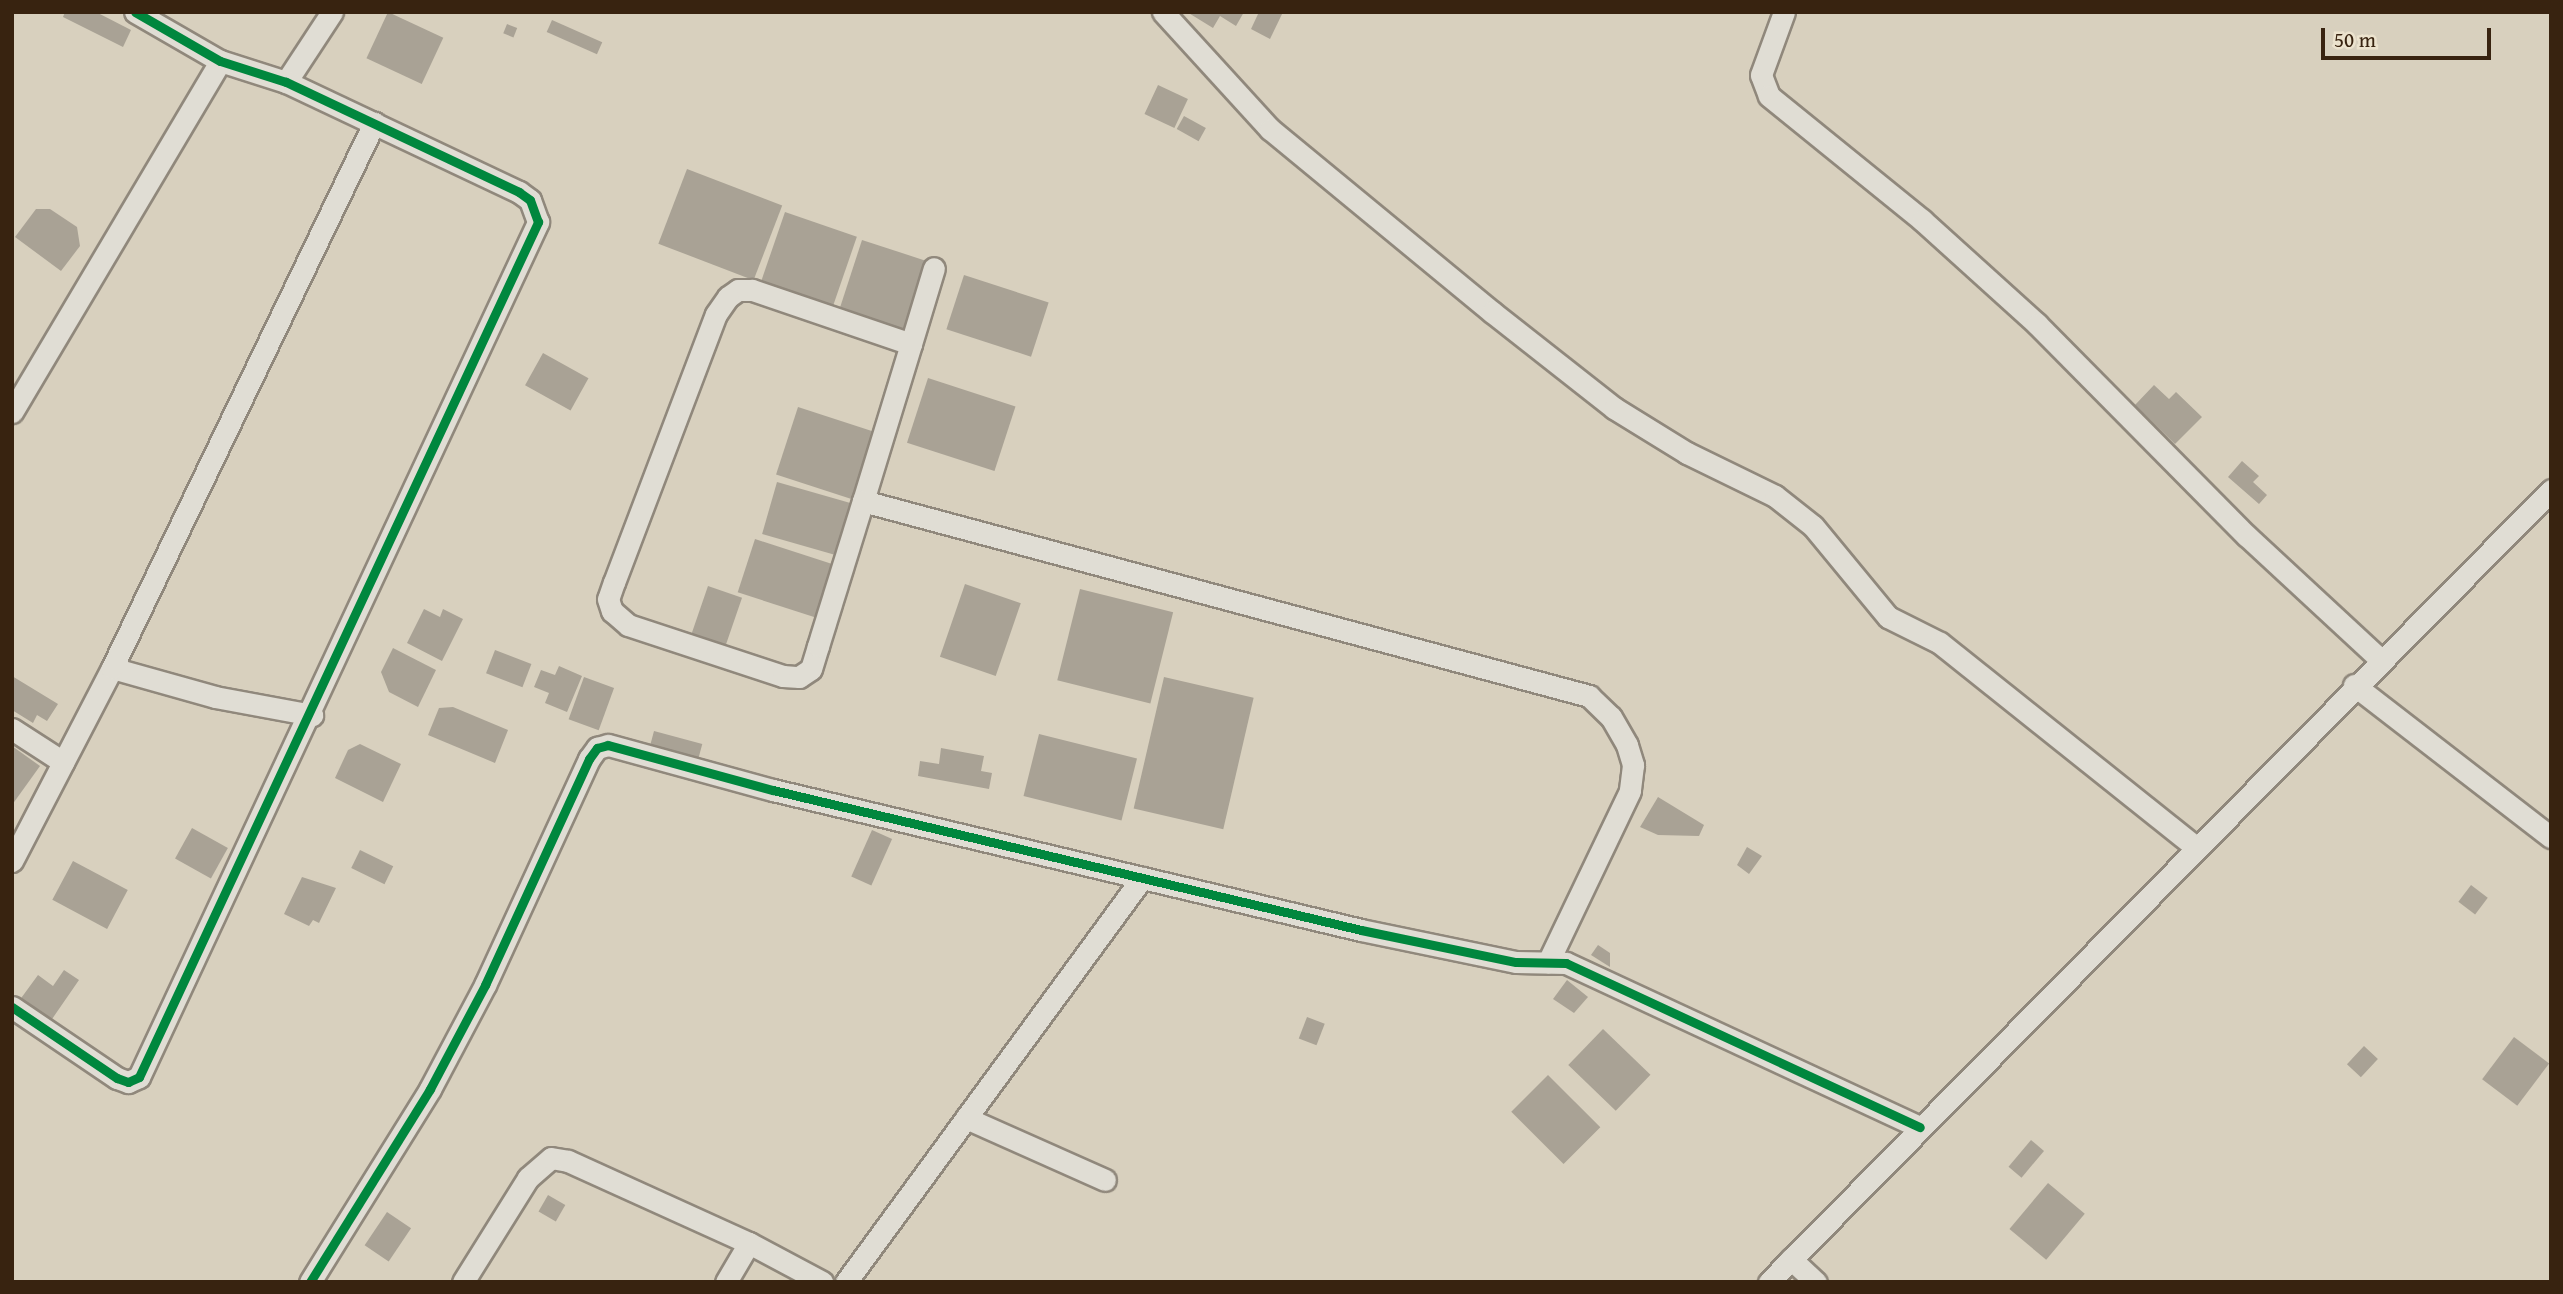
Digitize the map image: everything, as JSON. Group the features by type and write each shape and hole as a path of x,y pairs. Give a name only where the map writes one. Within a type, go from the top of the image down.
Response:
{"street":[{"path":"12,1007 117,1078 128,1082 139,1077 312,715 538,222 530,200 519,192 286,82 220,61 135,12"},
{"path":"286,82 332,12"},
{"path":"1163,12 1270,129 1492,312 1614,408 1686,453 1775,496 1813,526 1888,617 1940,643 2196,847"},
{"path":"1784,12 1761,75 1769,96 1922,220 2037,324 2247,536 2380,659"},
{"path":"12,412 220,61"},
{"path":"12,861 112,668 374,124"},
{"path":"911,344 752,290 738,290 728,297 716,314 614,582 608,599 612,611 628,625 783,676 799,677 811,669 863,501 911,344 934,268"},
{"path":"1769,1282 2354,685 2551,490"},
{"path":"863,501 1589,696 1611,717 1627,745 1633,765 1630,790 1548,962"},
{"path":"112,668 215,697 312,715"},
{"path":"2354,685 2551,836"},
{"path":"12,729 64,762"},
{"path":"310,1282 436,1077 597,748 629,747 773,790 1142,878 1252,901 1361,930 1517,962 1566,963 1920,1127"},
{"path":"846,1282 1142,878"},
{"path":"967,1118 1105,1180"},
{"path":"463,1282 528,1178 551,1158 568,1161 749,1243 822,1282"},
{"path":"726,1282 749,1243"},
{"path":"1791,1259 1816,1282"}],"building":[{"path":"65,12 96,12 131,30 123,47 63,17"},
{"path":"388,12 443,38 422,84 366,58"},
{"path":"1187,12 1244,12 1236,26 1220,16 1213,28"},
{"path":"1259,12 1283,12 1270,39 1251,29"},
{"path":"552,20 602,42 597,54 547,32"},
{"path":"507,24 517,28 513,37 503,33"},
{"path":"1158,85 1188,99 1174,128 1144,114"},
{"path":"1184,116 1206,128 1199,141 1177,129"},
{"path":"687,169 782,206 754,280 658,244"},
{"path":"36,209 50,209 77,227 80,246 61,271 15,237"},
{"path":"785,212 857,237 833,307 761,282"},
{"path":"862,240 929,262 905,333 839,311"},
{"path":"964,275 1049,303 1031,357 946,329"},
{"path":"543,353 588,378 571,411 525,385"},
{"path":"928,378 1015,406 994,471 907,443"},
{"path":"2154,385 2169,399 2176,392 2202,417 2175,444 2135,405"},
{"path":"798,407 874,432 852,499 776,475"},
{"path":"2242,461 2259,476 2253,482 2267,495 2259,504 2228,477"},
{"path":"777,482 853,504 838,556 762,534"},
{"path":"755,539 837,566 819,619 738,592"},
{"path":"965,584 1021,603 996,676 940,657"},
{"path":"708,586 742,598 725,647 691,635"},
{"path":"1080,589 1173,612 1150,703 1057,680"},
{"path":"424,609 440,617 443,609 463,619 442,661 407,643"},
{"path":"393,648 436,670 418,707 389,692 381,672"},
{"path":"495,650 531,664 522,687 486,673"},
{"path":"559,666 582,676 567,712 545,703 549,693 534,687 541,670 555,675"},
{"path":"12,676 58,704 47,721 37,715 33,723 12,710"},
{"path":"584,677 614,688 599,730 569,719"},
{"path":"1164,677 1254,698 1223,829 1134,809"},
{"path":"453,707 508,730 495,763 428,735 439,708"},
{"path":"654,731 702,744 698,761 649,748"},
{"path":"1039,734 1137,758 1122,821 1024,796"},
{"path":"360,744 401,764 383,802 335,778 348,750"},
{"path":"12,746 40,766 12,805"},
{"path":"941,748 984,756 981,771 992,773 989,789 918,776 920,761 939,764"},
{"path":"1658,797 1704,825 1699,836 1658,835 1640,827"},
{"path":"192,828 228,848 211,878 175,859"},
{"path":"872,830 892,839 871,886 851,877"},
{"path":"1747,847 1762,856 1749,874 1737,865"},
{"path":"360,850 393,866 384,884 351,868"},
{"path":"73,861 128,890 107,929 52,900"},
{"path":"302,877 336,888 319,923 313,920 309,926 284,914"},
{"path":"2471,885 2488,898 2475,914 2458,902"},
{"path":"1598,945 1610,953 1610,967 1591,955"},
{"path":"64,970 79,980 50,1022 19,1001 38,975 53,986"},
{"path":"1567,980 1588,997 1574,1013 1553,999"},
{"path":"1307,1017 1325,1024 1316,1045 1299,1038"},
{"path":"1603,1029 1650,1075 1616,1111 1568,1065"},
{"path":"2514,1037 2549,1063 2517,1106 2482,1079"},
{"path":"2364,1046 2378,1059 2361,1077 2347,1064"},
{"path":"1548,1075 1600,1127 1564,1164 1511,1112"},
{"path":"2031,1140 2044,1151 2022,1178 2009,1167"},
{"path":"2048,1183 2085,1214 2046,1260 2009,1229"},
{"path":"548,1195 565,1205 556,1221 538,1211"},
{"path":"387,1212 411,1228 389,1261 365,1245"}],"cycle path":[{"path":"12,1007 117,1078 128,1082 139,1077 538,222 530,200 519,192 286,82 220,61 135,12"},
{"path":"310,1282 430,1089 485,985 589,759 597,748 608,745 773,790 1361,930 1516,962 1566,963 1920,1127"}]}
